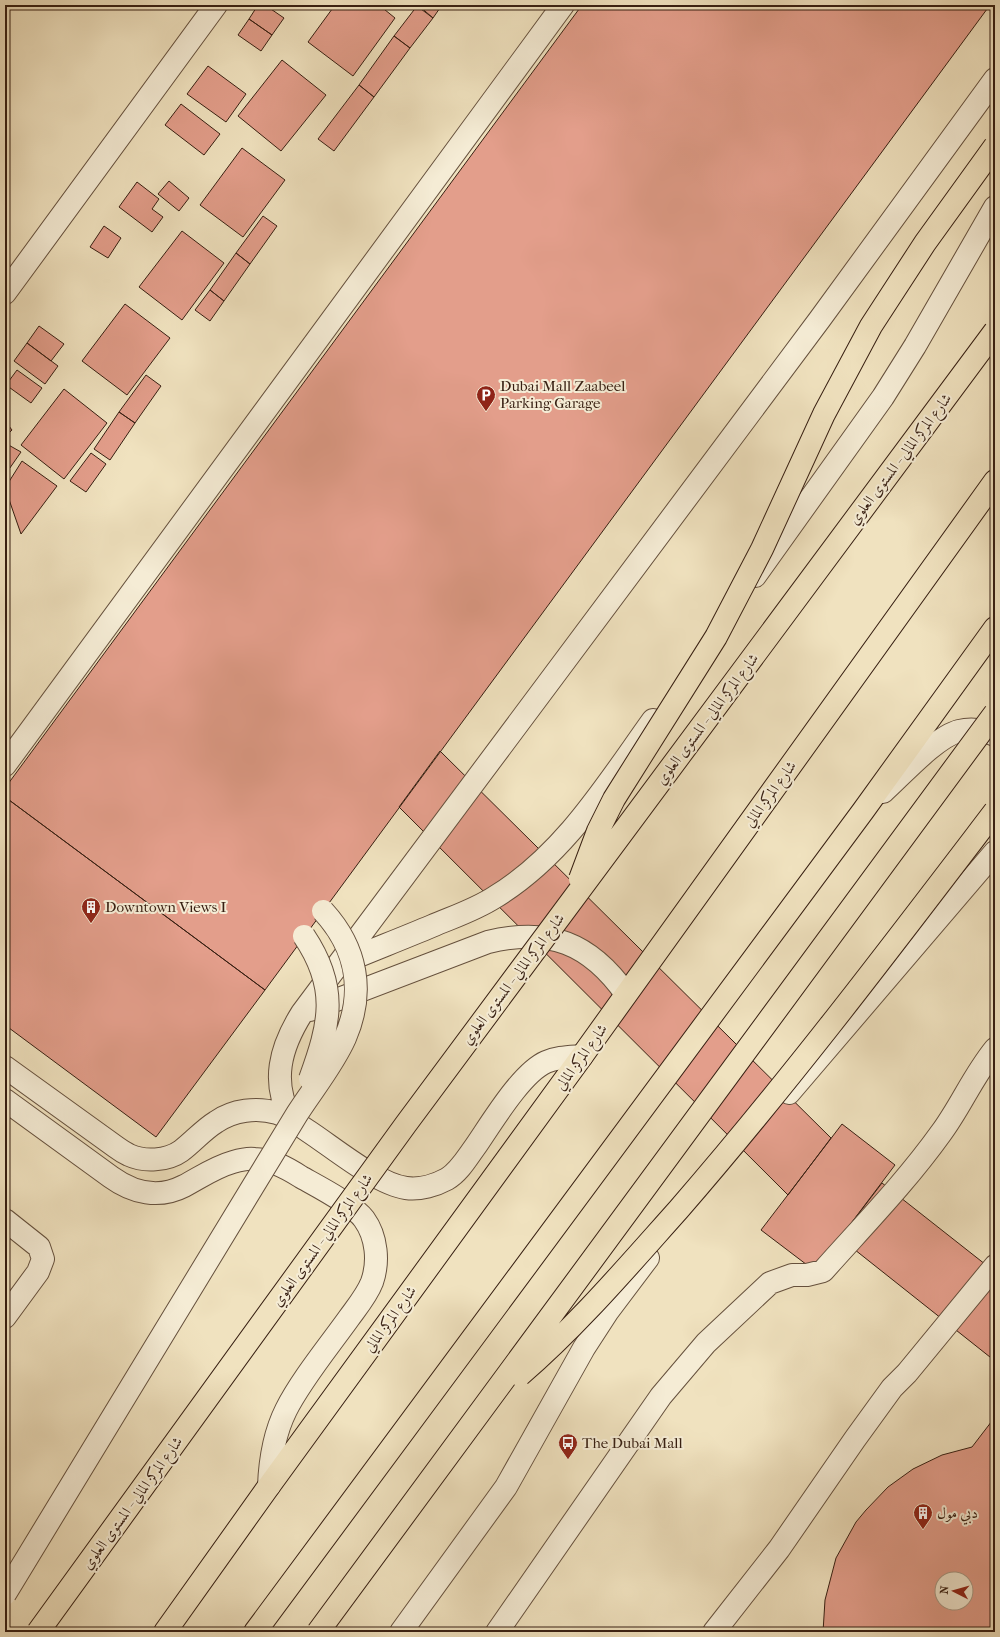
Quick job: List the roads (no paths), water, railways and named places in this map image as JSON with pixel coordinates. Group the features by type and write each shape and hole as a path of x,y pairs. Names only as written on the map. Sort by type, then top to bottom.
{"main road":[{"path":"574,898 584,864 601,824 614,799 719,631 762,549 824,414 846,370 897,284 924,243 995,146"},
{"name":"شارع المركز المالي - المستوى العلوي","path":"38,1632 406,1124 995,331"},
{"name":"شارع المركز المالي","path":"165,1632 269,1486 582,1056 995,480"},
{"path":"255,1632 863,811 995,628"},
{"path":"318,1632 995,713"},
{"path":"487,1403 526,1370 598,1298 705,1178 775,1095 838,1016 995,811"},
{"path":"175,1632 182,1610"}],"street":[{"path":"5,293 216,5"},
{"path":"5,765 153,575 403,236 527,67 563,5"},
{"path":"582,1056 563,1057 546,1062 531,1072 518,1086 463,1164 448,1178 429,1186 407,1188 387,1183 369,1173 284,1107 281,1091 280,1074 286,1042 302,1013 820,319 995,79"},
{"path":"339,964 472,910 494,898 517,883 538,866 561,842 596,800 883,397 915,346 995,207"},
{"path":"863,811 939,740 959,731 982,730 995,734"},
{"path":"401,1632 506,1487 584,1348 634,1275 995,852"},
{"path":"5,1594 294,1116 337,1053 350,1026 354,1010 356,979 353,964 342,935 323,911"},
{"path":"294,1116 320,1050 328,1016 328,999 323,971 314,950 304,936"},
{"path":"302,1013 488,942 508,937 528,936 547,938 566,943 584,952 600,963 626,994"},
{"path":"497,1632 661,1396 706,1343 770,1284 792,1275 807,1275 823,1271 893,1192 942,1132 981,1066 995,1049"},
{"path":"5,1067 116,1147 129,1155 142,1159 162,1159 180,1152 217,1121 231,1114 246,1110 262,1110 294,1116"},
{"path":"5,1100 123,1186 135,1190 148,1193 172,1191 184,1186 215,1168 253,1158 265,1160 287,1168 347,1204 364,1218 374,1238 377,1260 372,1283 286,1410 276,1435 270,1460 269,1486"},
{"path":"5,1220 39,1247 43,1260 38,1272 5,1317"},
{"path":"714,1632 779,1549 892,1388 907,1373 995,1266"}],"place":[{"name":"Dubai Mall Zaabeel Parking Garage","path":"486,412"},
{"name":"Downtown Views I","path":"91,924"},
{"name":"The Dubai Mall","path":"568,1460"},
{"name":"دبي مول","path":"923,1530"}]}
